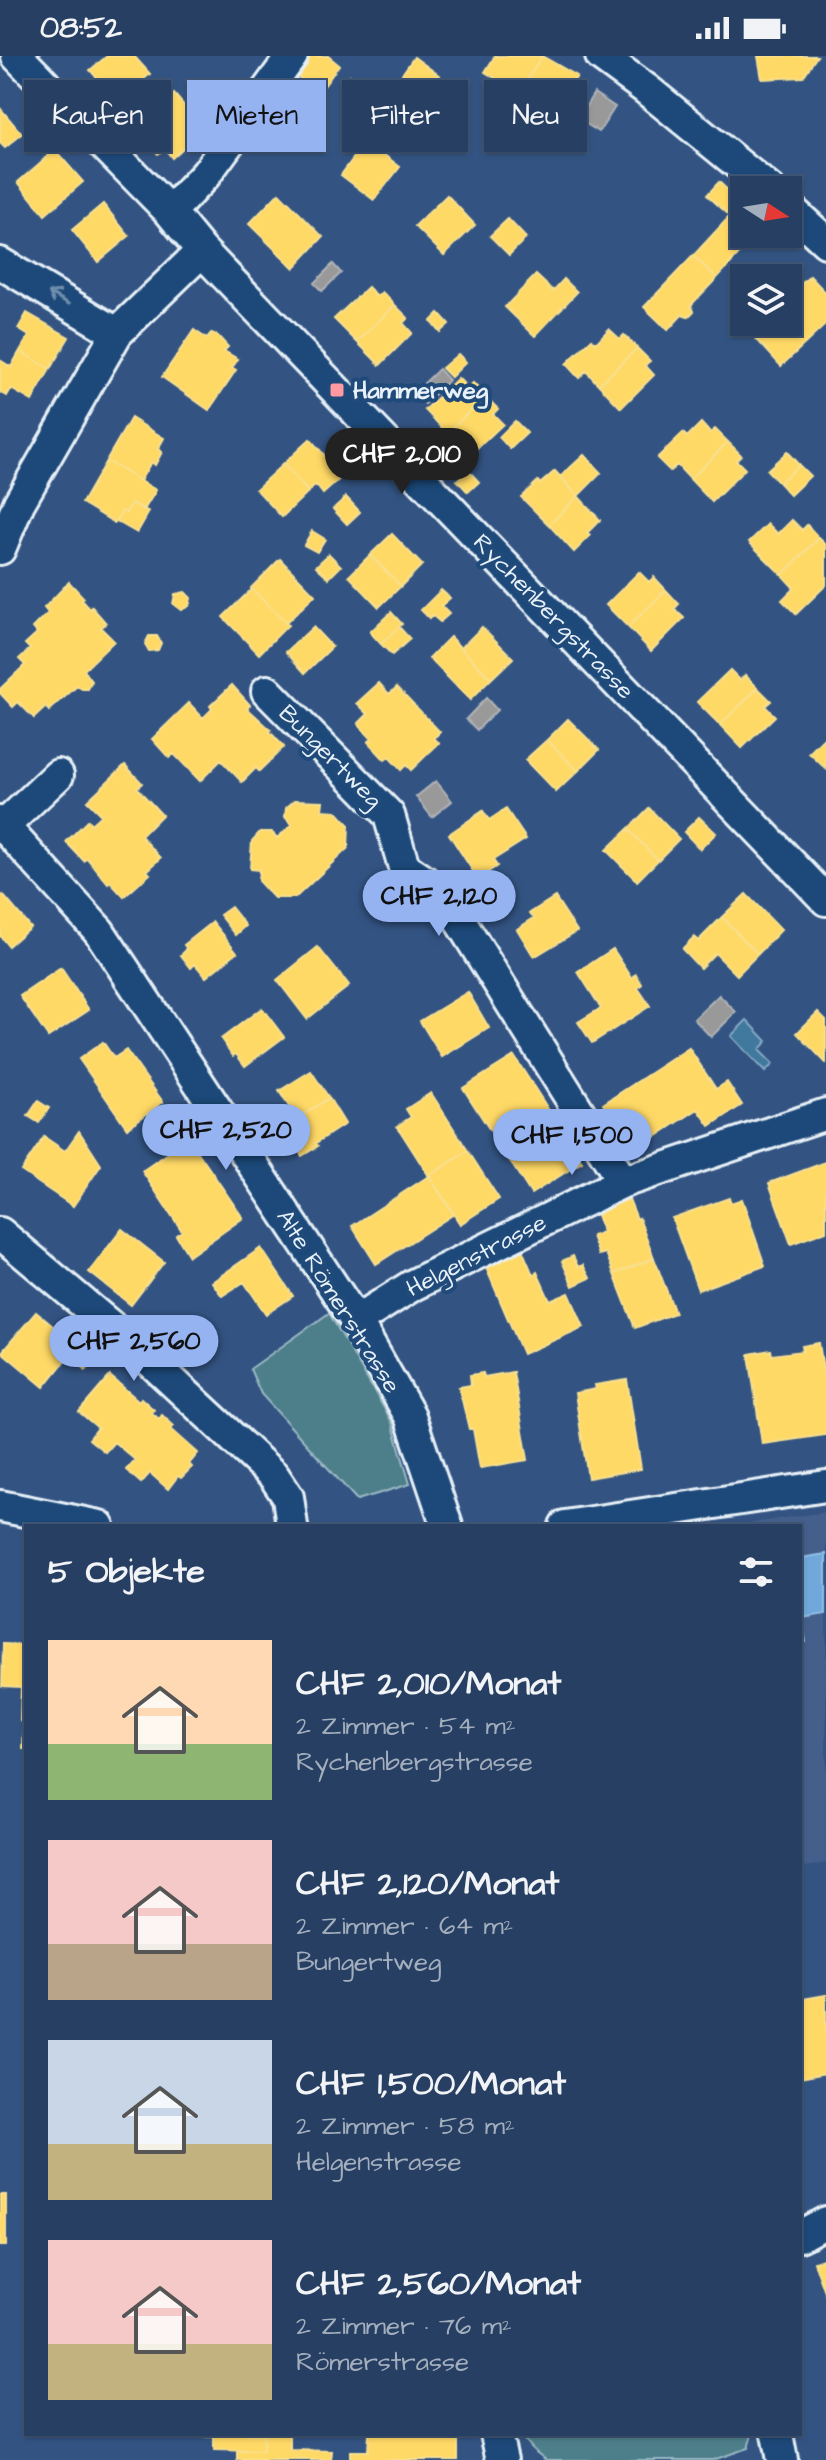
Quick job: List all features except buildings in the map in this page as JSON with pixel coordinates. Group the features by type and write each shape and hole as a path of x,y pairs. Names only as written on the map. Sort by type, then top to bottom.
{"street":[{"name":"Rychenbergstrasse","path":"17,56 170,212 202,251 826,900"},
{"path":"170,212 206,174 292,56"},
{"path":"601,56 753,176"},
{"path":"802,220 826,242"},
{"path":"0,549 19,503 117,333 202,251"},
{"path":"0,263 117,333"},
{"name":"Bungertweg","path":"267,691 389,815 404,867 443,894 623,1182"},
{"path":"2,824 58,775"},
{"name":"Alte Römerstrasse","path":"2,824 99,931 356,1321 410,1416 446,1524"},
{"name":"Helgenstrasse","path":"356,1321 413,1285 623,1182 826,1114"},
{"path":"0,1233 133,1345 274,1476 288,1497 292,1524"},
{"path":"578,1524 826,1486"},
{"path":"0,1506 89,1524"},
{"path":"802,2235 826,2222"},
{"path":"496,2436 502,2460"},
{"path":"777,2436 782,2460"}],"shaded area":[{"path":"747,1020 767,1041 759,1050 773,1064 765,1072 731,1036"},
{"path":"826,1512 826,1863 802,1868 802,1524 747,1524"}],"green space":[{"path":"329,1313 392,1422 410,1484 357,1500 261,1394 250,1369"},
{"path":"521,2436 751,2436 748,2448 713,2460 546,2460"}],"place":[{"name":"Hammerweg","path":"337,390"}]}
